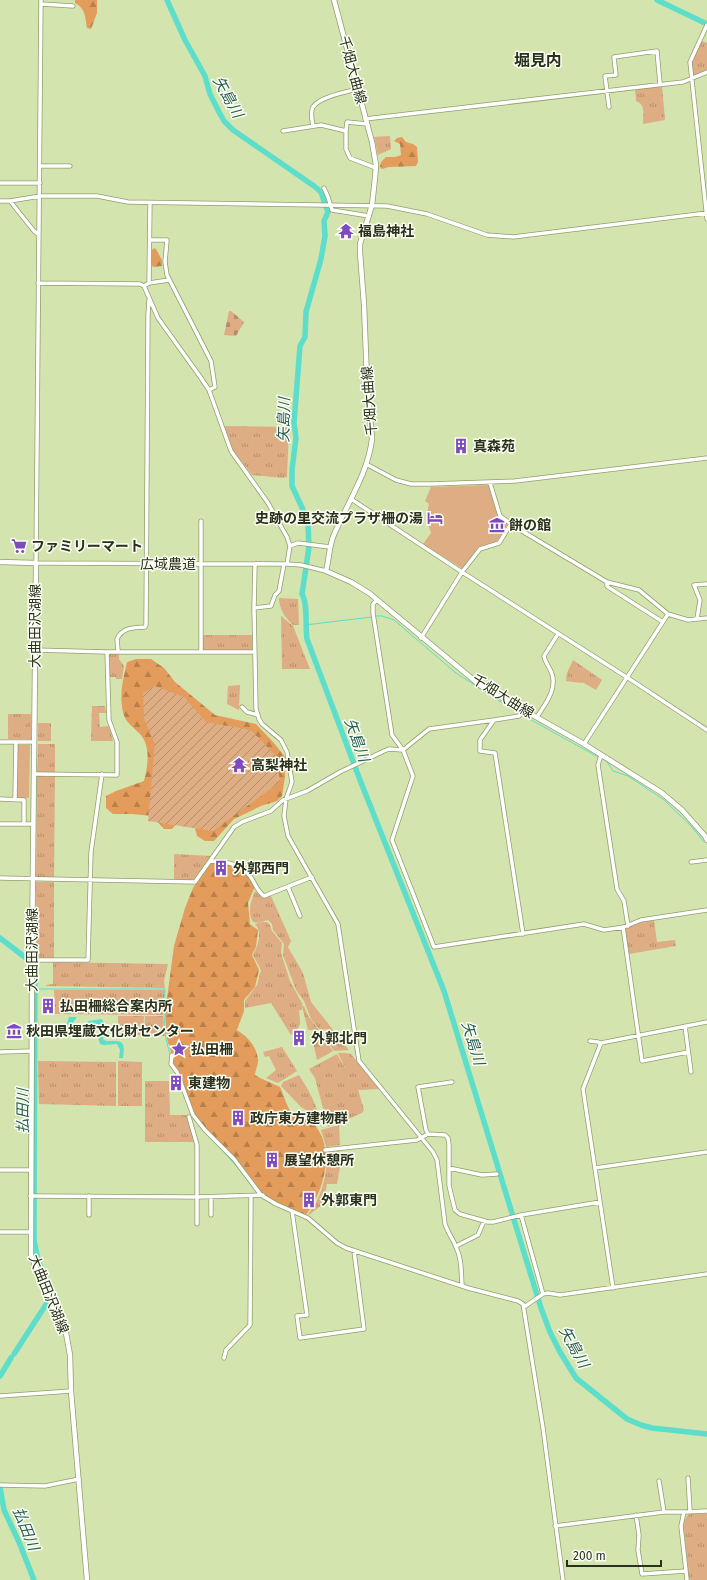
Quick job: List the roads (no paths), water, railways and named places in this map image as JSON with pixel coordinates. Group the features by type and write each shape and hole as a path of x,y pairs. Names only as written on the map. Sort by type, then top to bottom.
{"main road":[{"name":"千畑大曲線","path":"334,0 375,154 376,168 372,205 360,244 364,298 366,382 372,439 366,464 333,538 326,571 362,588 481,686 584,744 662,793 682,810 706,837"},
{"path":"0,562 36,563"},
{"name":"大曲田沢湖線","path":"36,563 30,1196 31,1255 43,1286 66,1333 70,1355 71,1391 87,1580"}],"street":[{"path":"36,563 41,2 73,6"},
{"path":"707,25 690,62 690,79 707,218"},
{"path":"608,107 605,76 616,75 614,57 657,51 660,84"},
{"path":"365,119 683,82 707,72"},
{"path":"313,126 312,113 314,106 321,100 358,89"},
{"path":"367,124 347,122 346,150 350,158 376,168"},
{"path":"283,131 321,125 346,131"},
{"path":"40,166 70,166"},
{"path":"0,183 40,183"},
{"path":"324,188 332,210 369,216"},
{"path":"0,201 10,201 40,196 97,196 128,202 150,203 372,205 410,210 427,214 487,235 506,236 707,214"},
{"path":"10,201 38,234"},
{"path":"149,283 150,203"},
{"path":"150,240 167,240 165,268 169,280 211,361 215,387 209,390"},
{"path":"144,286 149,283 169,280"},
{"path":"38,283 140,284 144,286 158,318 202,378 209,390 231,451 268,503 287,537 290,546 278,591 275,595 272,606 254,608"},
{"path":"118,651 118,636 128,628 144,627 146,625 148,322 150,298"},
{"path":"366,464 396,480 411,484 490,483 707,458"},
{"path":"490,483 500,516 517,528 607,582 639,590 668,614 688,620 707,618"},
{"path":"351,499 707,730"},
{"path":"201,521 201,652"},
{"path":"421,638 462,572 480,549 499,543 511,524"},
{"path":"290,546 298,543 330,547"},
{"name":"広域農道","path":"36,563 286,564 311,566 326,571"},
{"path":"255,565 254,652 256,708 262,724 281,740 288,752 292,782 286,799 284,816 288,836 338,924 359,1061 386,1093 420,1138 433,1152 437,1160 445,1224 447,1232 456,1246 460,1258 462,1285"},
{"path":"607,582 608,587 663,622"},
{"path":"697,620 700,600 694,585 707,584"},
{"path":"377,600 373,604 373,613 392,735 404,750 413,778 392,840 434,947 584,924 604,930 628,926 641,920 707,910"},
{"path":"584,744 668,614"},
{"path":"537,717 552,692 552,675 545,662 544,656 558,634"},
{"path":"35,650 107,652 254,652"},
{"path":"34,774 117,775 117,742 109,720 107,652"},
{"path":"242,706 247,712 258,715"},
{"path":"0,878 195,882 234,827 242,822 271,811 286,799 307,791 340,772 387,750 404,750 429,730 520,716 524,710"},
{"path":"494,720 480,740 480,751 495,753 523,934"},
{"path":"0,742 34,742"},
{"path":"15,800 16,742"},
{"path":"601,755 598,765 617,890 624,901 628,926"},
{"path":"32,961 88,960 91,852 102,774"},
{"path":"0,799 24,800 24,824"},
{"path":"0,824 33,824"},
{"path":"691,862 707,860"},
{"path":"210,861 222,862 241,867 250,875 258,890 264,896 312,878"},
{"path":"288,887 300,916"},
{"path":"623,927 642,1061 688,1052"},
{"path":"590,1041 601,1044 707,1022"},
{"path":"685,1026 692,1072"},
{"path":"601,1044 583,1089 613,1288"},
{"path":"0,1052 32,1051"},
{"path":"172,1055 171,1064 177,1072 193,1115 204,1130 234,1158 263,1195 276,1204 308,1218 337,1243 354,1251 485,1293 518,1301 522,1304 524,1307 543,1428 563,1580"},
{"path":"428,1134 418,1087 452,1082"},
{"path":"190,1117 197,1145 197,1224"},
{"path":"325,1150 420,1138 428,1134 441,1134 448,1138 449,1185 455,1210 460,1214 484,1221 494,1222 510,1217 600,1202"},
{"path":"595,1168 707,1152"},
{"path":"449,1168 482,1175 497,1174"},
{"path":"0,1170 31,1170"},
{"path":"30,1196 211,1197 263,1195"},
{"path":"89,1196 89,1215"},
{"path":"224,1358 226,1350 250,1326 251,1196"},
{"path":"211,1197 211,1215"},
{"path":"292,1211 308,1315 298,1316 300,1338 364,1329 354,1251"},
{"path":"521,1215 542,1294"},
{"path":"456,1246 478,1235 484,1221"},
{"path":"0,1232 30,1232"},
{"path":"524,1307 542,1294 548,1293 560,1295 707,1274"},
{"path":"0,1396 71,1391"},
{"path":"688,1478 690,1511"},
{"path":"1,1485 44,1486 79,1479"},
{"path":"659,1480 664,1512"},
{"path":"555,1526 664,1512 707,1511"},
{"path":"684,1512 681,1526 687,1580"},
{"path":"636,1515 639,1536 638,1550 642,1574 686,1571"}],"water":[{"path":"69,1017 77,1017 71,1025 71,1028 75,1030 89,1021 101,1019 105,1026 103,1039 106,1041 121,1042 124,1047 123,1058 119,1058 120,1050 117,1044 100,1044 98,1037 101,1028 99,1025 91,1025 77,1033 67,1033 65,1029"}],"waterway":[{"name":"矢島川","path":"167,0 185,40 205,76 210,94 224,121 233,130 321,192 328,212 324,221 325,236 321,259 306,312 305,337 300,346 294,423 296,438 292,470 292,486 308,524 309,547 302,594 306,609 306,634 360,780 444,991 541,1308 550,1332 576,1378 627,1419 652,1428 707,1434"},
{"path":"657,0 707,24"},
{"path":"375,616 382,616 394,620 456,673 518,713"},
{"path":"305,625 372,617"},
{"path":"524,716 598,757"},
{"path":"603,759 608,763 613,771 628,776 664,800 692,827 704,842"},
{"name":"払田川","path":"0,938 35,965 34,1240 38,1260 53,1296 52,1300"},
{"path":"35,989 165,989 164,1016 166,1039 170,1054"},
{"path":"187,1103 200,1127 235,1164 258,1194"},
{"name":"払田川","path":"14,1354 47,1303"},
{"name":"払田川","path":"0,1376 11,1358"},
{"name":"払田川","path":"0,1487 4,1510 34,1580"}],"place":[{"name":"福島神社","path":"346,231"},
{"name":"真森苑","path":"461,446"},
{"name":"史跡の里交流プラザ柵の湯","path":"435,518"},
{"name":"餅の館","path":"497,525"},
{"name":"ファミリーマート","path":"19,546"},
{"name":"高梨神社","path":"239,765"},
{"name":"外郭西門","path":"221,868"},
{"name":"払田柵総合案内所","path":"48,1006"},
{"name":"秋田県埋蔵文化財センター","path":"14,1031"},
{"name":"外郭北門","path":"299,1038"},
{"name":"払田柵","path":"179,1049"},
{"name":"東建物","path":"176,1083"},
{"name":"政庁東方建物群","path":"238,1118"},
{"name":"展望休憩所","path":"272,1160"},
{"name":"外郭東門","path":"309,1200"}],"district":[{"name":"堀見内","path":"538,60"}]}
